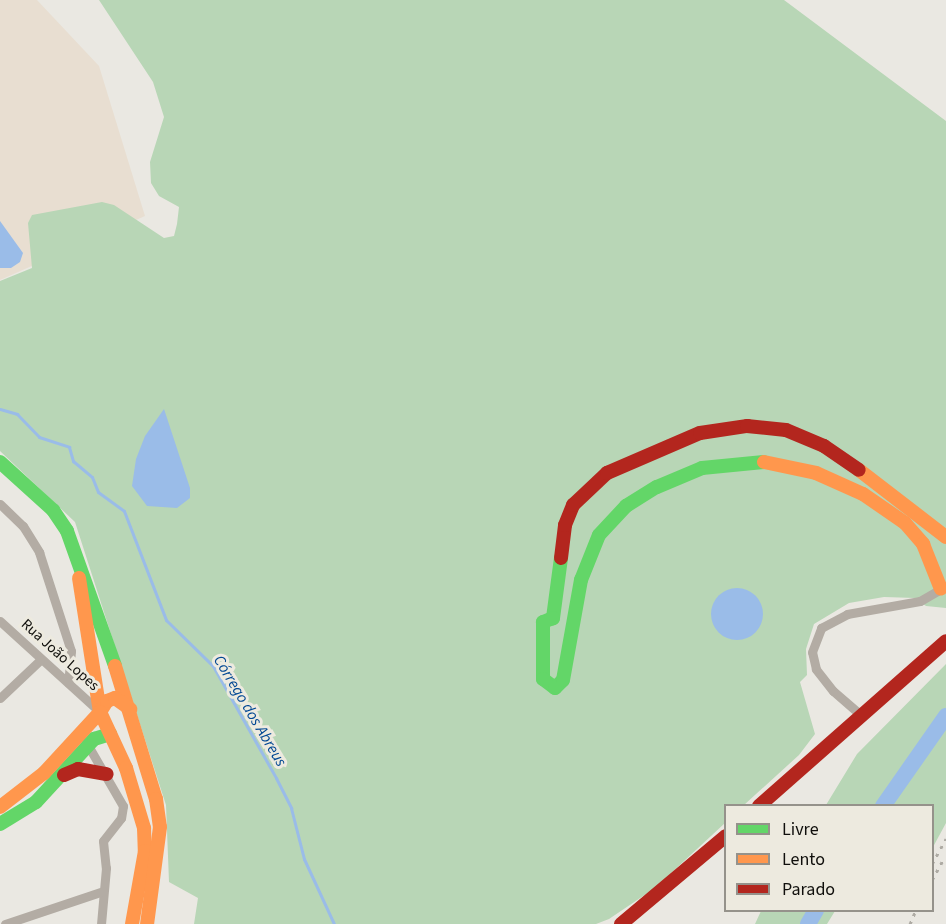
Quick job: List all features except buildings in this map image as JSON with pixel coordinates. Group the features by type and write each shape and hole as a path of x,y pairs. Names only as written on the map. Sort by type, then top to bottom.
{"street":[{"path":"862,716 833,691 816,669 812,652 817,636 839,618 914,602 943,587 923,544 905,523 862,494 816,473 759,461 702,468 657,487 626,506 599,535 581,580 564,680 555,688 543,679 543,622 553,618 565,525 573,505 608,473 667,444 700,433 747,426 786,430 824,446 889,490 946,537"},
{"path":"0,462 53,510 78,558 130,709 160,827 147,924"},
{"path":"0,504 23,526 39,552 71,651 68,683"},
{"path":"78,558 81,597 100,712 139,802 144,828 145,851 132,924"},
{"name":"Rua João Lopes","path":"0,621 40,660 100,712"},
{"path":"761,804 946,641"},
{"path":"0,698 40,660"},
{"path":"0,807 44,773 80,730 100,712 107,700 115,698 130,709"},
{"path":"80,730 107,774 123,806 121,818 103,841 101,924"},
{"path":"0,824 36,802 94,739 110,734"},
{"path":"62,776 78,769 107,774"},
{"path":"621,924 724,838"},
{"path":"5,924 103,891"}],"shaded area":[{"path":"0,0 37,0 99,66 145,216 0,280"}],"green space":[{"path":"99,0 784,0 946,121 946,608 926,606 915,598 884,597 849,603 814,624 806,649 807,675 800,682 815,734 799,755 745,804 724,804 724,824 655,888 609,919 596,924 194,924 198,898 169,882 166,805 75,522 0,451 0,281 32,268 28,223 32,215 102,202 114,205 164,238 174,236 179,207 159,196 151,183 150,162 164,117 153,82"},
{"path":"946,664 946,823 934,845 934,804 827,804 857,754"},
{"path":"760,912 834,912 827,924 755,924"}],"water":[{"path":"0,221 23,253 20,262 11,268 0,268"},
{"path":"164,409 190,488 190,498 177,508 147,506 132,486 136,459 145,436"},
{"path":"737,588 747,590 755,596 761,604 763,614 761,624 755,632 747,638 737,640 727,638 719,632 713,624 711,614 713,604 719,596 727,590"}],"waterway":[{"name":"Córrego dos Abreus","path":"0,409 17,414 39,437 69,447 73,461 92,477 98,492 124,511 166,620 213,666 276,778 291,808 304,859 334,924"},
{"path":"884,804 946,716"},
{"path":"808,924 815,912"}],"railway":[{"path":"934,860 946,839"},
{"path":"934,876 945,857"},
{"path":"910,924 915,912"}],"traffic: fast":[{"path":"0,462 53,510 67,531 115,666"},
{"path":"561,558 553,618 543,622 543,679 555,688 563,680 581,580 599,535 626,506 657,487 702,468 764,462"},
{"path":"0,824 36,802 94,739 110,734"}],"traffic: slow":[{"path":"764,462 816,473 863,494 905,523 923,544 941,589"},
{"path":"859,470 946,537"},
{"path":"79,578 100,712 126,768 144,828 145,851 132,924"},
{"path":"115,666 156,799 160,827 147,924"},
{"path":"100,712 107,701 115,698 130,709"},
{"path":"0,807 44,773 100,712"}],"traffic: jam":[{"path":"561,558 565,525 573,505 607,473 700,433 747,426 786,430 824,446 859,470"},
{"path":"761,804 946,641"},
{"path":"64,775 78,769 107,774"},
{"path":"621,924 724,838"}]}
